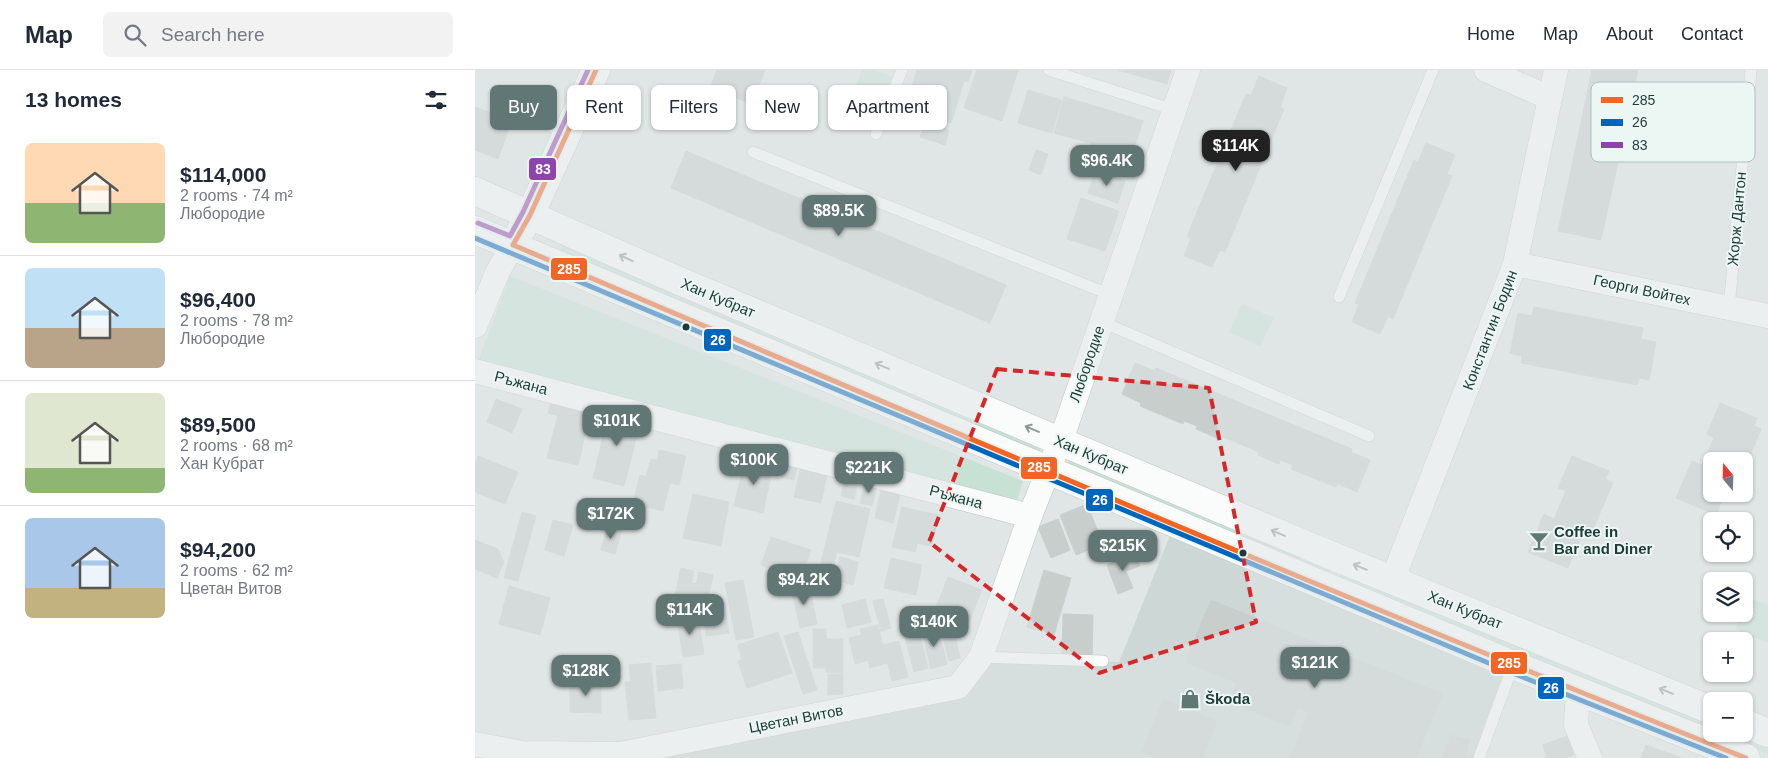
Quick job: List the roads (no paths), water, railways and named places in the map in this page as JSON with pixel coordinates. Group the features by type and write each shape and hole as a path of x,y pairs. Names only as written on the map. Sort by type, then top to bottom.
{"street":[{"path":"475,326 498,271 530,215 596,70"},
{"name":"Любородие","path":"981,657 1030,516 1061,442 1188,70"},
{"path":"1486,70 1550,98"},
{"name":"Константин Бодин","path":"1393,581 1515,264 1556,70"},
{"name":"Хан Кубрат","path":"475,192 670,277 1061,442 1393,581 1703,707"},
{"name":"Хан Кубрат","path":"475,230 1513,665 1746,758"},
{"name":"Георги Войтех","path":"1515,264 1768,316"},
{"name":"Ръжана","path":"475,371 1030,516"},
{"name":"Цветан Витов","path":"475,744 522,753 621,754 958,687 981,657"},
{"path":"1578,692 1576,725 1590,758"},
{"path":"1753,726 1768,732"}],"lane":[{"path":"876,134 902,70"},
{"path":"1049,70 1175,110"},
{"path":"1339,297 1433,70"},
{"path":"557,129 567,134"},
{"path":"753,152 1111,295"},
{"name":"Жорж Дантон","path":"1729,308 1742,162"},
{"path":"1102,322 1369,436"},
{"path":"981,657 1103,661"},
{"path":"1479,758 1513,665"}],"place":[{"name":"Coffee in Bar and Diner","path":"1539,541"},
{"name":"Škoda","path":"1190,699"}]}
